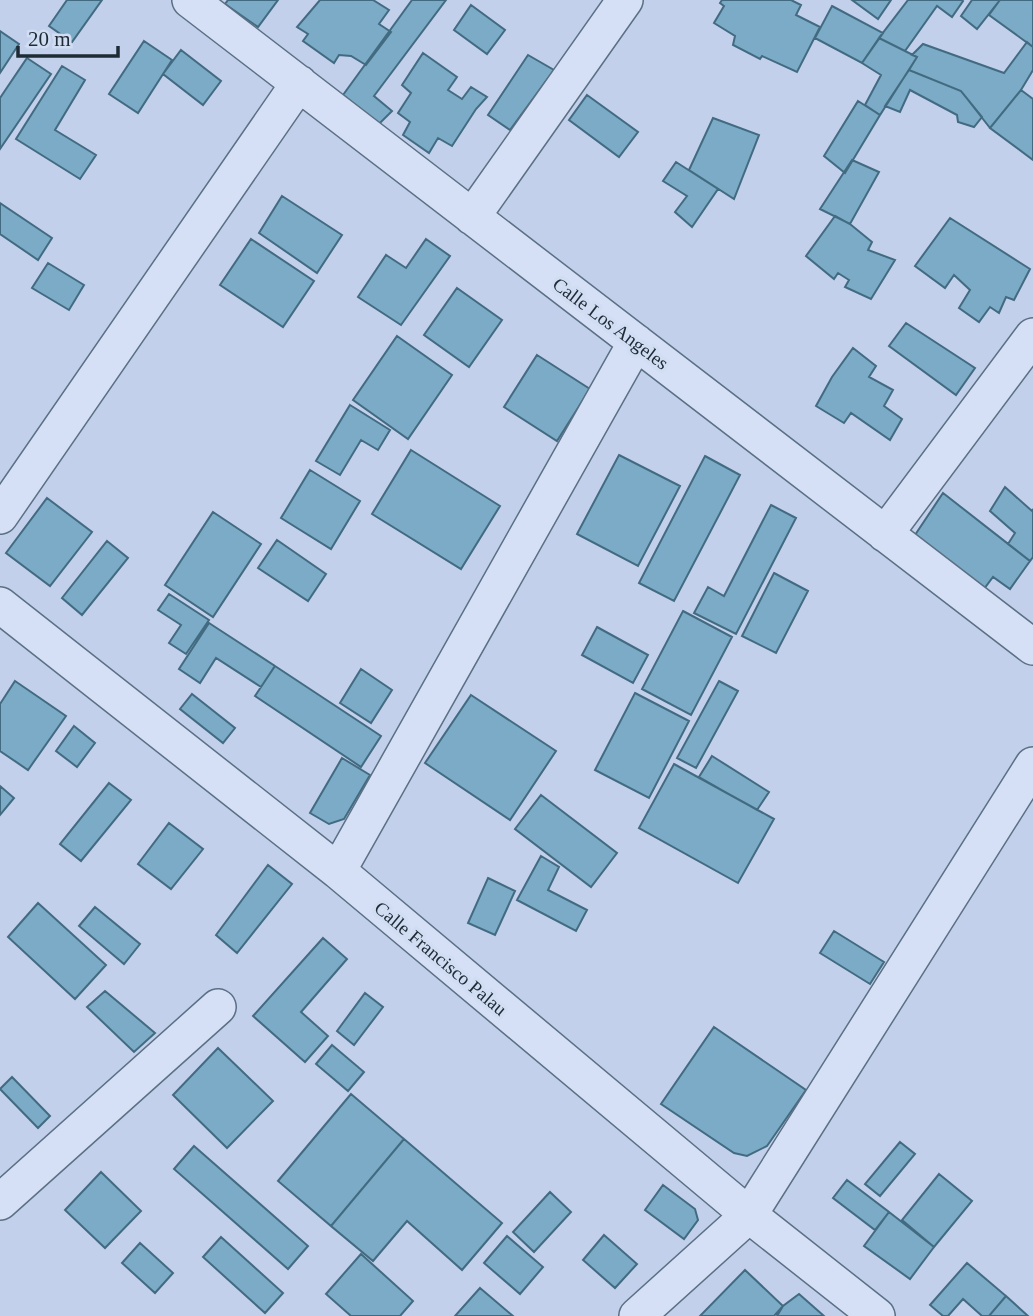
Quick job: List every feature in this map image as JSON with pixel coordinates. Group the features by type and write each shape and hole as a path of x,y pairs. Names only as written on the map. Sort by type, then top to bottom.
{"street":[{"name":"Calle Los Angeles","path":"190,0 1033,647"},
{"path":"472,217 625,0"},
{"path":"0,516 299,83"},
{"path":"885,534 1033,336"},
{"path":"338,872 636,342"},
{"name":"Calle Francisco Palau","path":"0,605 338,872 749,1215 877,1316"},
{"path":"637,1316 749,1215 1033,765"},
{"path":"0,1202 218,1007"}],"building":[{"path":"67,0 102,0 72,42 49,26"},
{"path":"228,0 278,0 258,27 225,4"},
{"path":"320,0 373,0 389,10 379,24 391,32 366,65 351,56 339,55 334,63 303,41 308,34 297,27"},
{"path":"412,0 446,0 374,96 392,111 379,124 343,95"},
{"path":"722,0 791,0 801,5 796,15 820,27 797,72 762,56 760,59 733,45 735,36 714,23 724,6 720,3"},
{"path":"852,0 891,0 878,19"},
{"path":"908,0 963,1 952,17 937,6 905,51 879,38"},
{"path":"972,0 1000,0 977,29 961,16"},
{"path":"1000,0 1033,0 1033,47 989,15"},
{"path":"471,5 505,30 487,54 454,30"},
{"path":"832,6 883,33 862,63 815,38"},
{"path":"0,31 19,44 0,73"},
{"path":"879,38 917,57 880,115 865,105 881,75 862,63"},
{"path":"144,41 172,60 138,113 109,94"},
{"path":"1027,42 1033,47 1033,70 1021,90 990,128 961,91 909,70 917,57 912,55 923,44 1004,73"},
{"path":"181,50 221,81 203,105 163,74"},
{"path":"423,53 457,77 448,90 462,99 471,87 487,97 452,146 438,138 429,153 403,135 410,122 398,113 411,93 402,85"},
{"path":"528,55 554,70 510,130 488,115"},
{"path":"27,58 51,74 0,149 0,98"},
{"path":"62,66 85,80 55,130 96,155 80,179 16,139"},
{"path":"909,70 961,91 982,117 974,127 958,122 957,115 910,90 900,112 885,106"},
{"path":"1021,90 1033,99 1033,160 990,128"},
{"path":"587,95 638,132 619,157 569,120"},
{"path":"858,101 880,115 845,173 824,156"},
{"path":"713,118 759,135 734,199 689,170"},
{"path":"852,160 879,172 850,224 820,209"},
{"path":"676,162 718,189 692,227 675,212 687,196 663,181"},
{"path":"282,196 342,235 317,273 259,233"},
{"path":"0,203 52,238 38,260 0,234"},
{"path":"835,216 872,242 868,250 895,260 871,299 845,287 849,280 838,273 834,279 806,256"},
{"path":"950,218 1030,269 1014,300 1006,297 999,313 990,307 979,322 959,308 970,290 954,275 945,288 915,266"},
{"path":"251,239 314,281 283,327 220,285"},
{"path":"426,239 450,256 401,325 358,297 386,255 406,268"},
{"path":"48,263 84,285 69,310 32,288"},
{"path":"457,288 502,320 469,367 424,335"},
{"path":"906,323 975,368 956,395 889,346"},
{"path":"397,336 452,375 408,439 353,400"},
{"path":"853,348 876,366 869,377 893,390 884,406 902,419 890,440 851,413 844,423 816,406 832,377"},
{"path":"537,355 590,389 557,441 504,407"},
{"path":"350,405 390,430 378,450 361,440 340,475 316,461"},
{"path":"411,450 500,506 461,569 372,514"},
{"path":"619,455 680,486 638,566 577,534"},
{"path":"705,456 740,475 674,601 639,583"},
{"path":"310,470 360,501 331,549 281,518"},
{"path":"1005,487 1032,511 1033,509 1033,557 1030,561 1008,544 1015,533 990,511"},
{"path":"943,493 1030,561 1010,589 993,577 981,593 913,538"},
{"path":"47,498 92,532 50,586 6,553"},
{"path":"771,505 796,518 736,634 694,613 708,587 724,596"},
{"path":"213,512 261,544 213,617 165,585"},
{"path":"277,540 326,574 308,601 258,568"},
{"path":"107,541 128,558 82,615 62,598"},
{"path":"774,573 808,591 776,653 742,636"},
{"path":"169,594 209,620 186,654 169,643 181,625 158,610"},
{"path":"683,611 732,637 691,715 642,689"},
{"path":"209,623 275,666 261,687 216,658 200,683 179,669"},
{"path":"597,627 648,655 633,683 582,655"},
{"path":"275,666 381,736 361,767 255,696"},
{"path":"361,669 392,690 371,723 340,703"},
{"path":"15,681 66,716 28,770 0,751 0,704"},
{"path":"719,681 738,691 696,768 677,758"},
{"path":"635,693 689,721 649,798 595,770"},
{"path":"192,694 235,728 223,743 180,709"},
{"path":"471,695 556,751 510,820 425,763"},
{"path":"74,726 95,743 77,767 56,751"},
{"path":"712,756 769,792 757,810 699,777"},
{"path":"342,758 370,775 344,819 329,824 310,813"},
{"path":"674,764 774,819 738,883 639,828"},
{"path":"109,783 131,800 81,861 60,844"},
{"path":"0,786 14,798 0,815"},
{"path":"541,795 617,853 591,887 515,829"},
{"path":"169,823 203,849 171,889 138,864"},
{"path":"541,856 559,867 548,890 587,910 576,931 517,900"},
{"path":"268,865 292,884 237,953 216,935"},
{"path":"488,878 515,891 495,935 468,923"},
{"path":"38,903 106,965 75,999 8,937"},
{"path":"95,907 140,944 124,964 79,926"},
{"path":"834,931 884,962 870,984 820,953"},
{"path":"323,938 347,959 301,1012 328,1036 305,1062 253,1016"},
{"path":"105,991 155,1033 134,1052 87,1007"},
{"path":"365,993 383,1007 354,1045 337,1031"},
{"path":"714,1027 806,1090 767,1146 747,1156 734,1153 661,1104"},
{"path":"332,1045 364,1072 348,1091 316,1064"},
{"path":"218,1048 273,1101 227,1148 173,1095"},
{"path":"12,1077 50,1116 38,1128 0,1089"},
{"path":"351,1094 404,1139 331,1226 278,1181"},
{"path":"404,1139 502,1223 462,1270 407,1221 373,1261 331,1226"},
{"path":"900,1142 915,1154 880,1196 865,1184"},
{"path":"194,1146 308,1246 288,1269 174,1169"},
{"path":"101,1172 141,1211 105,1248 65,1210"},
{"path":"939,1174 972,1201 934,1247 902,1220"},
{"path":"847,1180 889,1212 875,1230 833,1198"},
{"path":"663,1185 695,1209 698,1220 684,1239 645,1210"},
{"path":"550,1192 571,1212 534,1252 513,1232"},
{"path":"889,1212 934,1247 910,1279 864,1246"},
{"path":"604,1235 637,1264 615,1288 583,1260"},
{"path":"507,1236 543,1267 520,1294 484,1263"},
{"path":"221,1237 283,1293 265,1313 203,1257"},
{"path":"140,1243 173,1273 155,1293 122,1263"},
{"path":"361,1254 413,1301 400,1316 351,1316 326,1294"},
{"path":"967,1263 1006,1296 989,1316 982,1316 963,1299 948,1316 943,1316 930,1305"},
{"path":"745,1270 783,1306 774,1316 700,1316"},
{"path":"480,1288 513,1316 455,1316"},
{"path":"799,1294 824,1316 777,1316 783,1306"},
{"path":"1006,1296 1028,1316 989,1316"}]}
